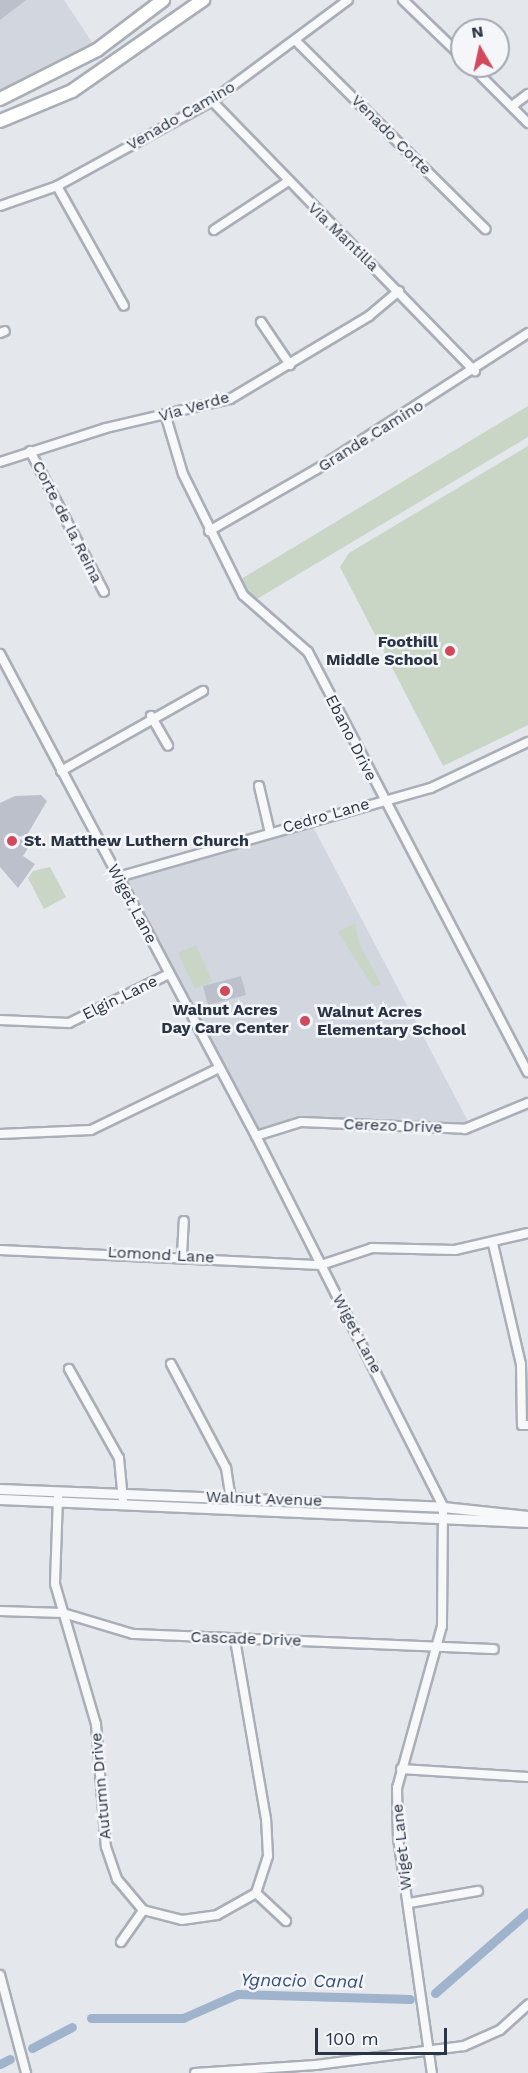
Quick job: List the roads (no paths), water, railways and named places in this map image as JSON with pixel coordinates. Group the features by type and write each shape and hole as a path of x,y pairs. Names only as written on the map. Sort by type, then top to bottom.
{"highway":[{"path":"0,99 97,50 163,0"},
{"path":"0,121 72,91 203,0"}],"street":[{"name":"Venado Camino","path":"0,206 57,186 212,101 296,41 348,0"},
{"path":"403,0 450,45"},
{"name":"Venado Corte","path":"296,41 485,229"},
{"path":"483,78 528,123"},
{"path":"512,106 528,94"},
{"name":"Via Mantilla","path":"212,101 287,182 399,291 475,371"},
{"path":"214,230 287,182"},
{"path":"57,186 124,306"},
{"name":"Via Verde","path":"0,462 30,451 230,399 369,316 399,291"},
{"path":"261,322 290,365"},
{"name":"Grande Camino","path":"208,531 475,371 528,333"},
{"name":"Ebano Drive","path":"166,417 183,474 208,531 243,595 308,652 382,800 528,1072"},
{"name":"Corte de la Reina","path":"30,451 104,592"},
{"name":"Wiget Lane","path":"0,654 256,1136 443,1507 439,1647 400,1768 396,1812 432,2073"},
{"path":"61,771 151,716 203,691"},
{"path":"151,716 168,746"},
{"name":"Cedro Lane","path":"118,877 382,800 431,788 528,742"},
{"path":"259,786 270,833"},
{"name":"Elgin Lane","path":"0,1020 69,1023 169,974"},
{"path":"0,1134 91,1130 219,1068"},
{"name":"Cerezo Drive","path":"256,1136 301,1122 465,1129 528,1103"},
{"path":"182,1255 184,1221"},
{"path":"321,1265 372,1248 455,1250 493,1244 528,1233"},
{"path":"493,1244 521,1364 525,1425"},
{"name":"Lomond Lane","path":"0,1250 182,1255 321,1265"},
{"path":"171,1364 226,1468 233,1497 232,1509"},
{"path":"69,1369 119,1458 123,1499"},
{"name":"Walnut Avenue","path":"0,1489 58,1498"},
{"name":"Walnut Avenue","path":"0,1499 233,1497 443,1507 528,1516"},
{"name":"Autumn Drive","path":"58,1498 55,1584 96,1724 106,1847 117,1879 143,1910"},
{"name":"Walnut Avenue","path":"123,1499 232,1509 528,1522"},
{"name":"Cascade Drive","path":"0,1611 63,1613 133,1634 494,1649"},
{"path":"121,1942 143,1910 182,1920 217,1915 256,1893 268,1856 266,1819 235,1639"},
{"path":"400,1768 528,1777"},
{"path":"409,1903 478,1891"},
{"path":"256,1893 286,1921"},
{"path":"0,1975 26,2073"},
{"path":"195,2073 316,2069 471,2044 500,2030 528,2005"}],"waterway":[{"name":"Ygnacio Canal","path":"435,1993 528,1912"},
{"name":"Ygnacio Canal","path":"91,2018 183,2018 238,1994 410,1999"},
{"name":"Ygnacio Canal","path":"32,2048 72,2027"},
{"name":"Ygnacio Canal","path":"0,2064 10,2059"}],"place":[{"name":"Foothill Middle School","path":"450,651"},
{"name":"St. Matthew Luthern Church","path":"12,841"},
{"name":"Walnut Acres Day Care Center","path":"225,991"},
{"name":"Walnut Acres Elementary School","path":"305,1021"}]}
